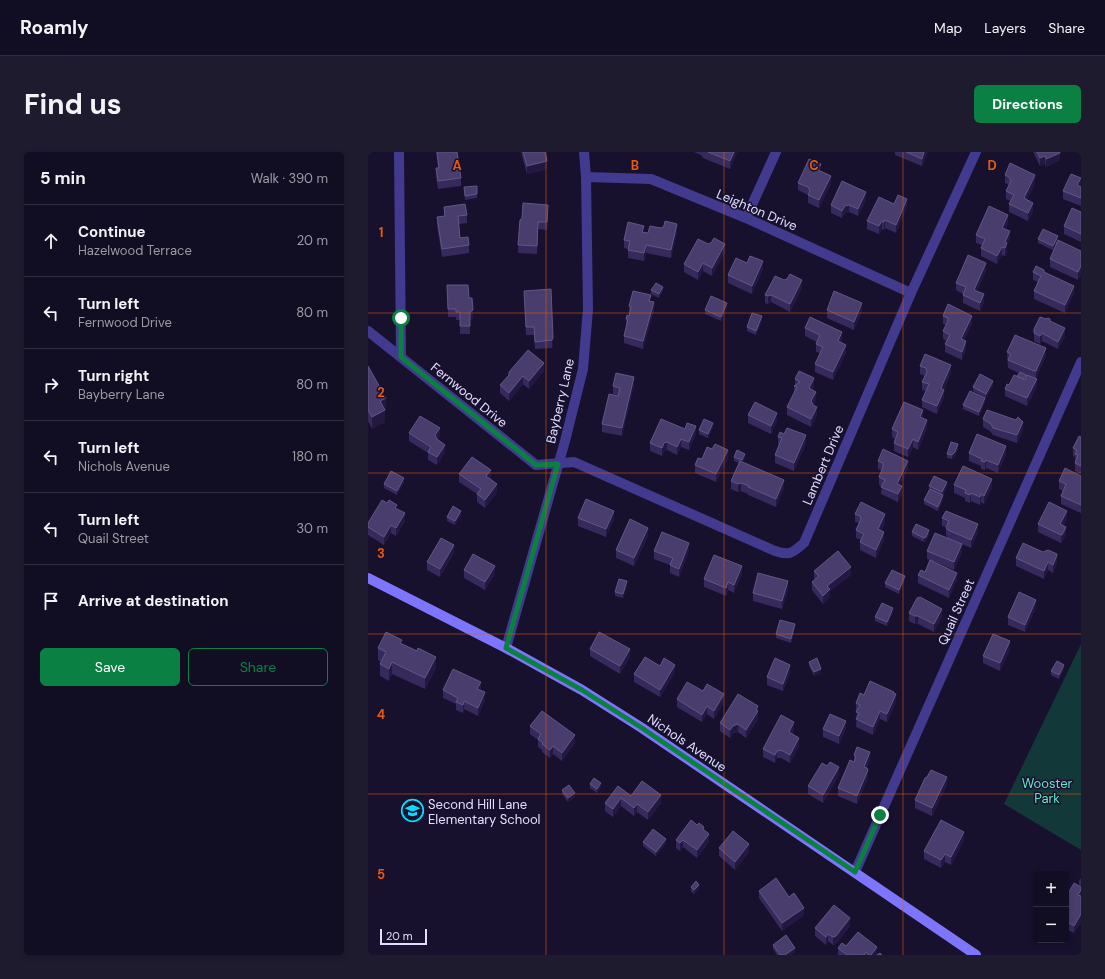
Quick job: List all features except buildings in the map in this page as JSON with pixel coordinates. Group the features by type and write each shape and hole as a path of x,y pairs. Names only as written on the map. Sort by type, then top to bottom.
{"main road":[{"name":"Nichols Avenue","path":"368,578 506,648 582,690 636,724 855,872 972,954"}],"street":[{"path":"399,152 401,357"},
{"name":"Bayberry Lane","path":"506,648 583,369 588,309 586,177 584,152"},
{"path":"746,218 776,152"},
{"name":"Lambert Drive","path":"558,464 574,462 775,551 786,554 795,550 804,543 911,293 976,152"},
{"name":"Leighton Drive","path":"586,177 650,179 746,218 911,293"},
{"name":"Fernwood Drive","path":"368,331 536,465 558,464"},
{"name":"Quail Street","path":"855,872 1081,362"}],"green space":[{"name":"Wooster Park","path":"1081,644 1081,850 1004,804"}],"place":[{"name":"Second Hill Lane Elementary School","path":"412,811"}],"route":[{"path":"401,318 401,357 536,465 558,464 506,648 582,690 642,728 855,872 880,815"}]}
